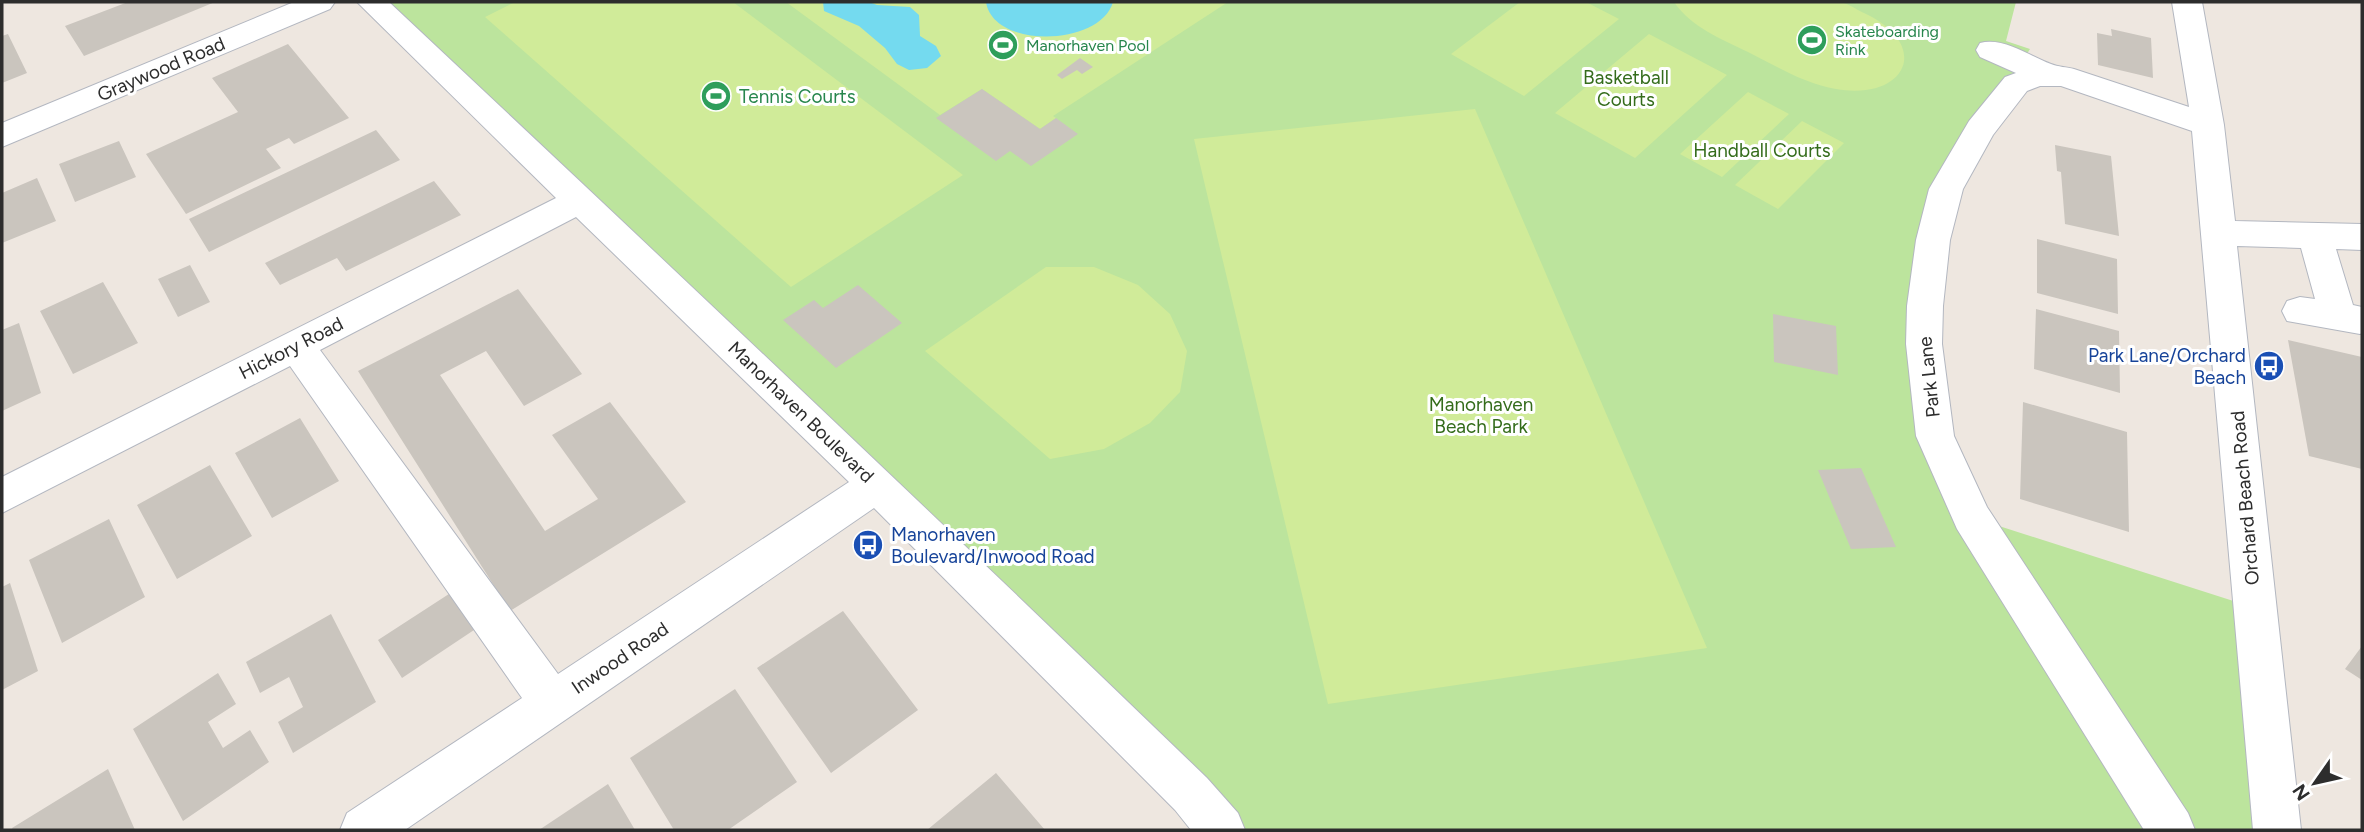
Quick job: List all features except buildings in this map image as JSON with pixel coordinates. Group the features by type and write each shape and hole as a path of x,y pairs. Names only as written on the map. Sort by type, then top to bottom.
{"street":[{"name":"Graywood Road","path":"2,136 320,2"},
{"name":"Manorhaven Boulevard","path":"372,2 877,485 1191,794 1221,830"},
{"name":"Orchard Beach Road","path":"2188,2 2208,125 2277,830"},
{"path":"1992,50 2049,75"},
{"name":"Park Lane","path":"2171,830 1971,517 1936,436 1924,344 1925,306 1933,240 1946,190 1980,129 2016,84 2025,79 2049,75 2092,83 2208,125"},
{"name":"Hickory Road","path":"2,496 581,200"},
{"path":"2219,233 2362,237"},
{"path":"2315,236 2350,318"},
{"path":"2300,311 2350,318"},
{"path":"296,346 552,703"},
{"name":"Inwood Road","path":"364,830 877,485"}],"green space":[{"name":"Manorhaven Beach Park","path":"372,2 2016,2 2006,41 2030,49 1959,162 1925,306 1971,517 2249,606 2273,830 1221,830 1191,794 877,485"},
{"name":"Tennis Courts","path":"515,2 733,2 963,175 791,287 485,17"},
{"name":"Manorhaven Pool","path":"786,2 1228,2 1053,116 1056,118 1040,129 982,89 940,115"},
{"path":"1520,2 1586,2 1619,19 1524,96 1451,54"},
{"name":"Skateboarding Rink","path":"1674,2 1843,3 1886,26 1899,40 1904,55 1902,68 1894,79 1879,87 1860,91 1824,87 1791,74 1707,32 1689,19"},
{"name":"Basketball Courts","path":"1649,34 1727,75 1635,158 1555,113"},
{"path":"1748,92 1789,114 1722,177 1680,154"},
{"path":"1475,109 1707,648 1328,704 1194,139"},
{"path":"1802,121 1844,143 1778,209 1735,185"},
{"path":"1046,267 1094,267 1138,285 1170,314 1187,351 1180,392 1150,423 1104,449 1050,459 925,351"}],"water":[{"path":"823,2 869,2 910,7 919,15 920,36 936,46 941,56 927,68 909,70 897,64 885,48 859,26 824,11"},
{"path":"986,2 1113,2 1104,17 1089,28 1069,34 1047,36 1026,35 1007,28 993,17"}],"place":[{"name":"Skateboarding Rink","path":"1812,40"},
{"name":"Manorhaven Pool","path":"1003,45"},
{"name":"Tennis Courts","path":"716,96"},
{"name":"Park Lane/Orchard Beach","path":"2269,366"},
{"name":"Manorhaven Boulevard/Inwood Road","path":"868,545"}],"park label":[{"name":"Handball Courts","path":"1762,150"}]}
